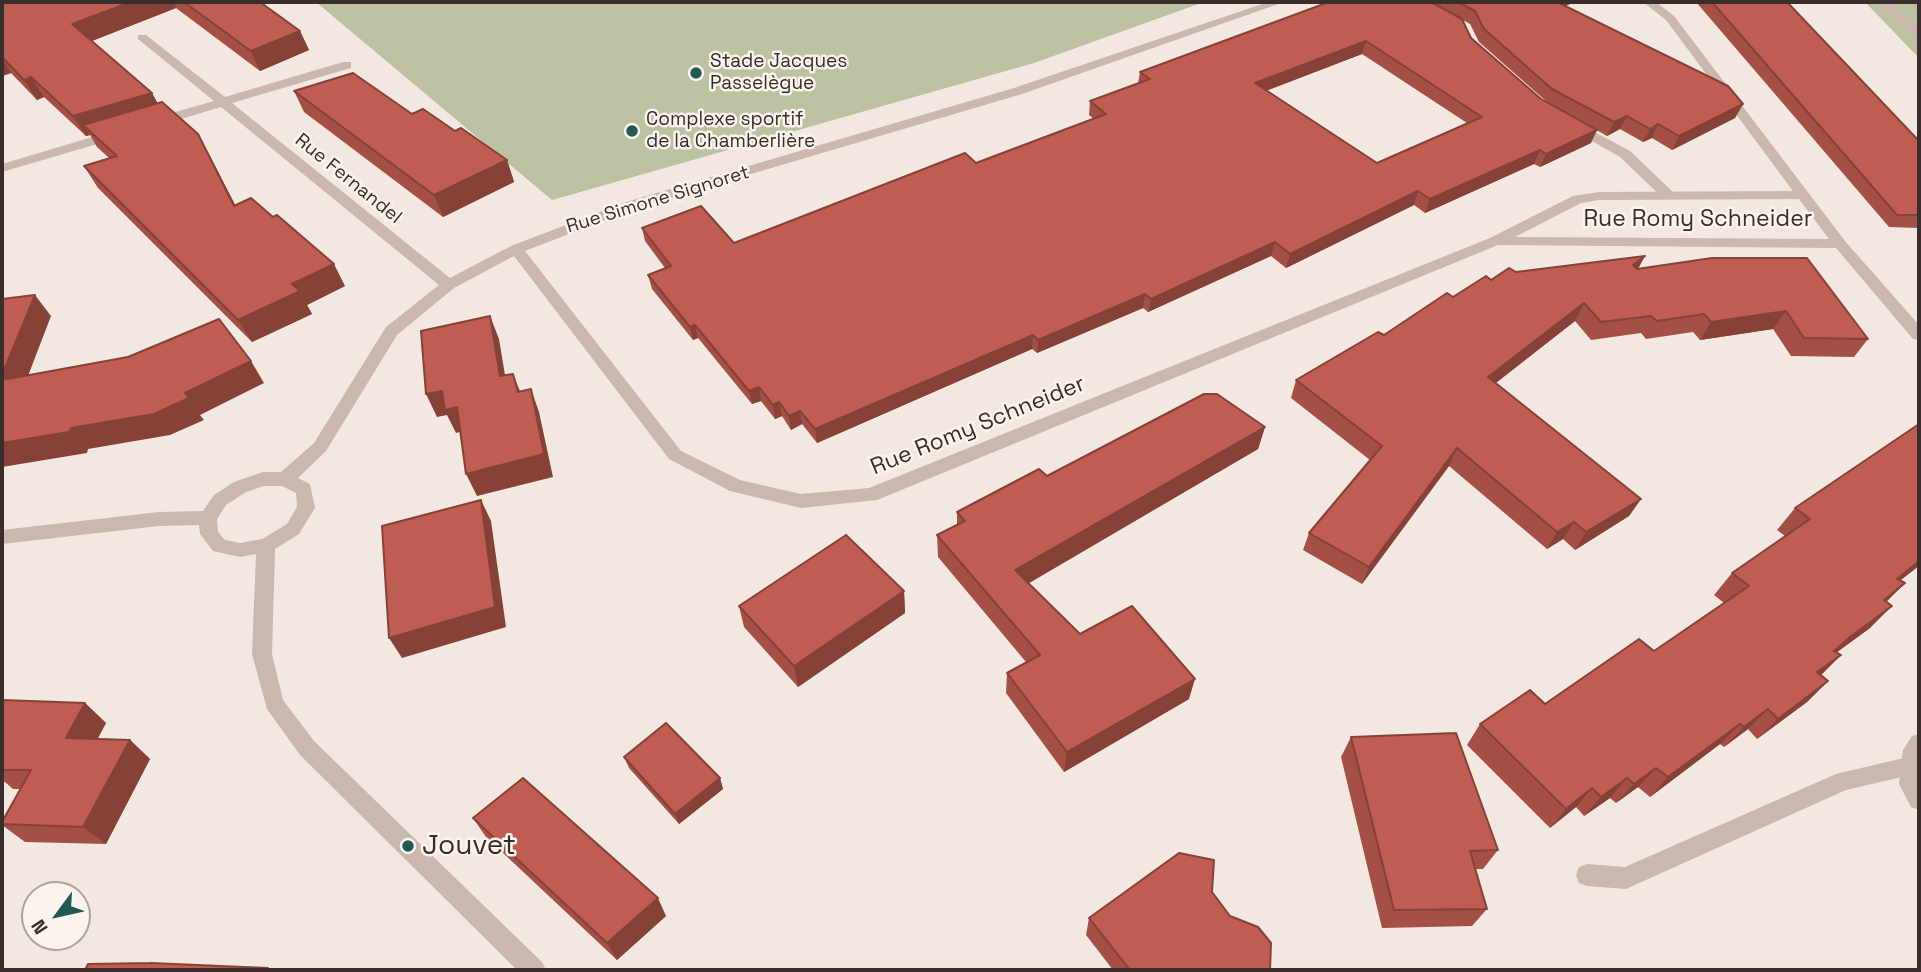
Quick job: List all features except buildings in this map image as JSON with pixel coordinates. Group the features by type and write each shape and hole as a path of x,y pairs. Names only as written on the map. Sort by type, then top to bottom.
{"street":[{"name":"Rue Simone Signoret","path":"285,479 320,447 391,331 449,285 516,249 631,205 1018,91 1278,2"},
{"name":"Rue Romy Schneider","path":"1649,2 1670,18 1840,244"},
{"path":"1884,2 1919,36"},
{"path":"1897,15 1919,21"},
{"name":"Rue Fernandel","path":"142,37 449,285"},
{"path":"2,168 347,65"},
{"path":"1565,120 1625,155 1669,196"},
{"name":"Rue Romy Schneider","path":"516,249 675,455 736,486 801,501 871,495 1495,241 1578,199 1600,196 1804,195"},
{"name":"Rue Romy Schneider","path":"1495,241 1840,244"},
{"path":"1840,244 1919,335"},
{"path":"263,479 285,479 304,489 306,508 293,529 266,545 240,550 219,546 209,534 208,518 220,500 240,487 263,479"},
{"path":"2,537 159,519 208,518"},
{"path":"266,545 262,654 274,703 307,747 534,970"},
{"path":"1919,743 1913,750 1910,784 1919,800"},
{"path":"1587,875 1626,878 1844,781 1912,766"}],"green space":[{"name":"Complexe sportif de la Chamberlière","path":"316,2 1204,2 1034,63 552,200"},
{"path":"1865,2 1919,2 1919,58"}],"place":[{"name":"Stade Jacques Passelègue","path":"696,73"},
{"name":"Complexe sportif de la Chamberlière","path":"632,131"},
{"name":"Jouvet","path":"408,846"}]}
